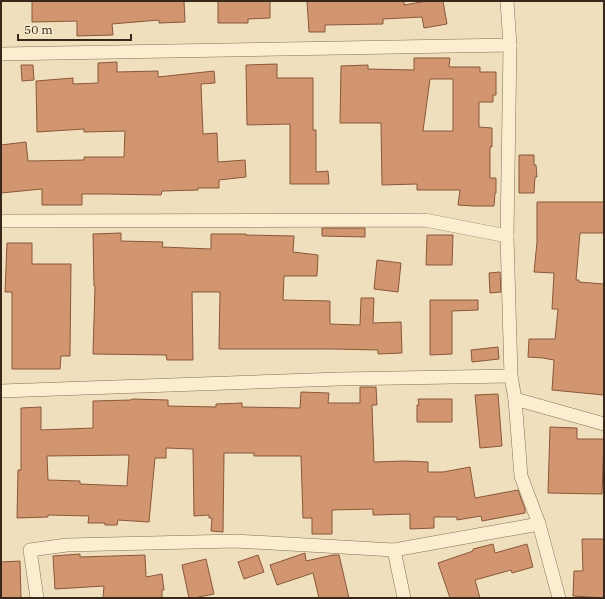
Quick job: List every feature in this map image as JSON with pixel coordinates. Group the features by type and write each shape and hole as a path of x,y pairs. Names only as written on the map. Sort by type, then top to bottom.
{"street":[{"path":"507,1 510,46 507,236 510,376 515,399 522,476 539,524 559,598"},
{"path":"1,54 510,46"},
{"path":"1,221 425,220 507,236"},
{"path":"1,391 331,379 510,376"},
{"path":"515,399 604,424"},
{"path":"37,598 30,550 67,545 235,541 394,550 539,524"},
{"path":"394,550 404,598"}],"building":[{"path":"32,1 184,1 185,22 159,23 159,20 112,24 113,35 77,36 77,21 32,22"},
{"path":"218,1 270,1 270,18 248,19 248,23 218,23"},
{"path":"307,1 404,1 404,5 427,1 443,1 447,24 424,28 422,17 383,19 383,24 325,25 325,32 309,32"},
{"path":"414,58 450,58 449,67 480,67 480,72 496,72 496,95 493,95 493,102 479,102 479,127 492,128 492,147 490,147 490,178 496,178 494,206 458,205 460,190 417,190 417,184 382,185 381,123 340,123 341,66 368,65 368,69 414,70","holes":["430,79 453,79 453,131 423,131"]},
{"path":"117,62 117,72 158,71 158,77 214,71 215,83 201,84 203,134 217,133 218,162 245,160 246,177 219,180 219,188 162,191 161,195 82,194 82,205 42,205 42,189 1,193 1,145 26,142 28,161 84,160 84,157 124,157 125,131 84,132 84,129 37,132 36,81 73,78 73,84 98,83 98,63"},
{"path":"277,64 277,78 313,78 313,130 316,130 316,172 328,171 329,184 290,184 290,124 247,125 246,65"},
{"path":"21,65 33,65 34,80 22,81"},
{"path":"519,155 534,155 534,165 536,165 537,177 535,177 534,193 519,193"},
{"path":"537,202 604,202 604,233 580,233 576,280 579,280 579,282 604,284 604,395 552,390 554,360 528,357 529,339 555,339 558,309 552,309 554,273 534,272 537,242"},
{"path":"322,228 365,228 365,237 322,236"},
{"path":"121,233 121,241 163,242 162,247 211,249 211,234 294,236 293,252 318,255 317,276 284,276 283,300 330,301 330,324 360,325 361,298 374,298 373,323 401,322 402,353 378,354 378,350 219,349 220,292 192,292 193,360 167,360 166,355 93,354 95,286 93,234"},
{"path":"427,235 453,235 452,265 426,265"},
{"path":"7,243 32,243 32,264 71,264 70,356 61,356 60,369 12,369 12,292 5,292"},
{"path":"377,260 401,263 398,292 374,289"},
{"path":"500,272 501,292 490,293 489,273"},
{"path":"430,300 478,300 478,310 452,311 452,354 430,355"},
{"path":"498,347 499,359 472,362 471,350"},
{"path":"360,387 376,387 377,405 372,405 374,462 428,462 428,472 443,472 470,467 475,498 518,490 525,513 482,521 481,516 457,520 457,517 434,517 434,528 410,529 410,514 373,515 373,509 332,510 332,534 312,534 312,518 303,518 301,456 254,456 254,453 224,453 223,532 211,531 212,518 209,518 209,515 194,516 193,449 166,448 166,458 155,458 149,522 118,520 117,525 105,525 105,523 88,523 89,516 48,515 48,517 17,518 18,470 21,470 21,408 41,407 41,430 93,428 93,401 132,399 168,400 168,406 216,407 216,404 242,403 242,407 300,408 301,392 329,393 328,403 360,403","holes":["129,455 127,486 80,484 80,481 48,480 47,456"]},
{"path":"498,394 502,446 480,448 475,395"},
{"path":"418,399 452,399 452,422 417,422 417,405 419,405"},
{"path":"550,427 577,428 577,439 604,439 602,494 548,493"},
{"path":"582,539 604,539 604,598 573,596 574,571 583,571"},
{"path":"493,544 495,553 527,544 533,567 512,573 511,570 475,580 480,598 450,598 438,563 473,551 473,549"},
{"path":"305,553 306,561 339,555 349,598 319,598 313,573 277,585 270,565"},
{"path":"80,554 80,557 145,555 146,577 162,574 164,590 162,590 162,598 103,598 104,586 55,589 53,556"},
{"path":"258,555 264,572 244,579 238,562"},
{"path":"206,559 214,594 189,598 182,565"},
{"path":"20,561 21,598 1,598 1,562"}]}
